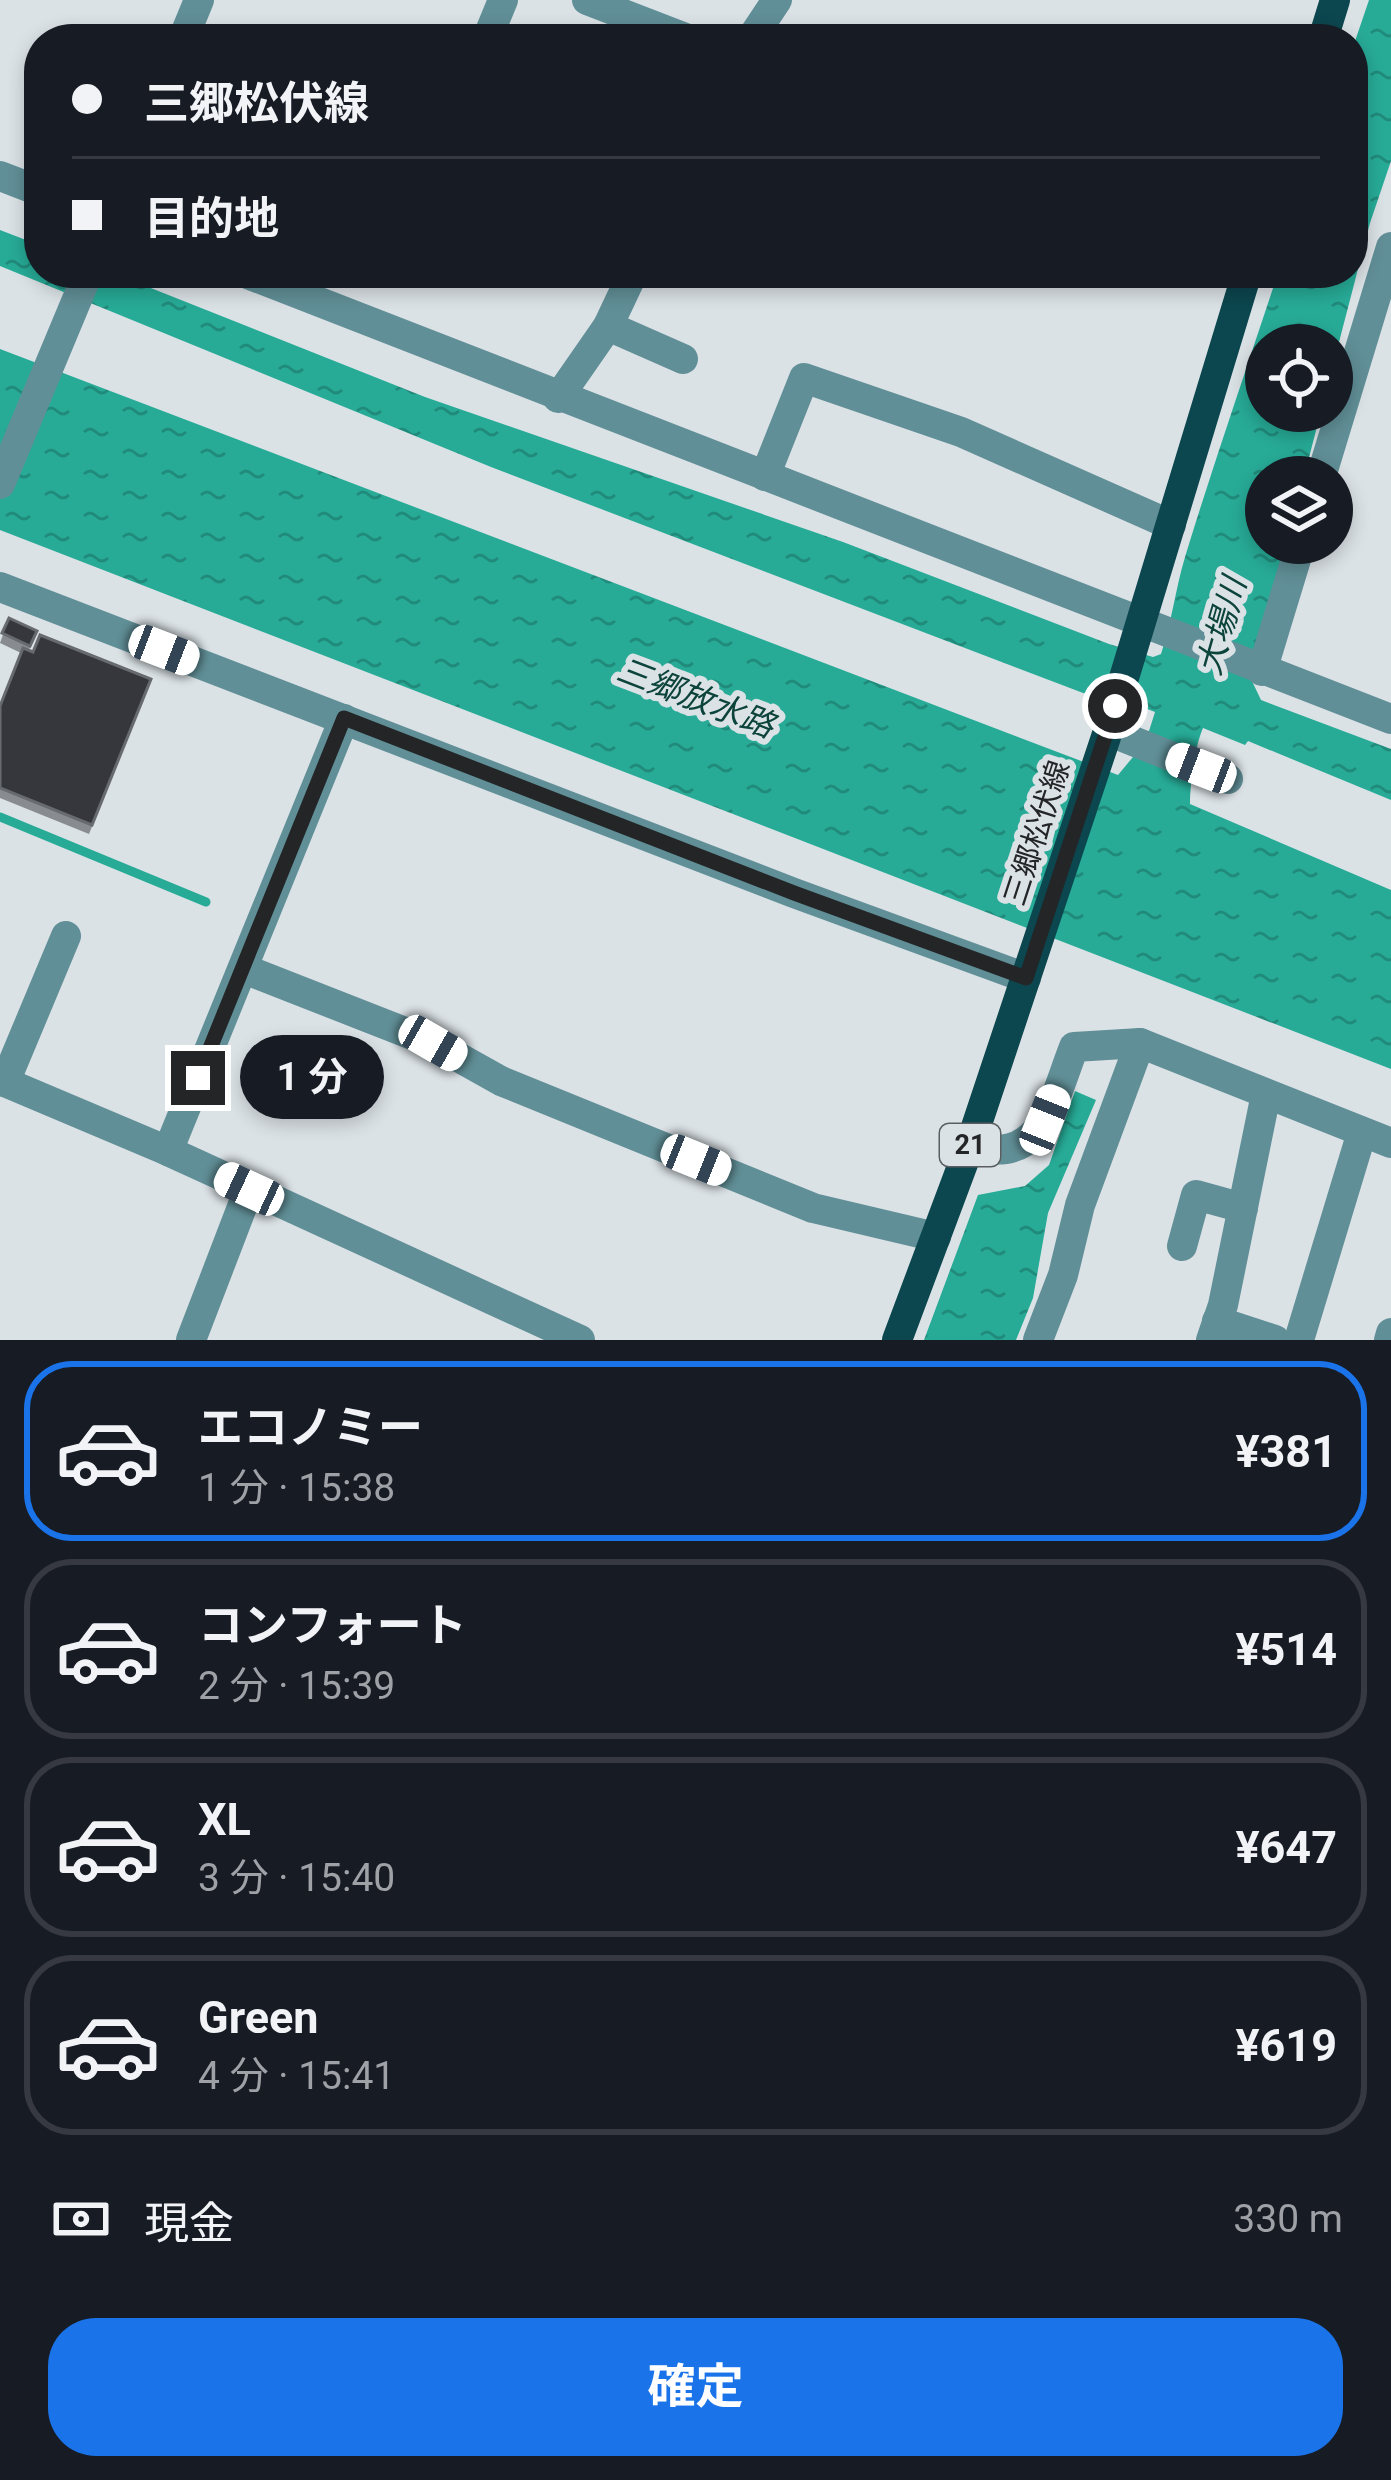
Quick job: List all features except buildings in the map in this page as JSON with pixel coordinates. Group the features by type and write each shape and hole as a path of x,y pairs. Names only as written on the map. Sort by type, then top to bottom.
{"main road":[{"name":"三郷松伏線","path":"897,1340 1115,729 1242,288"}],"street":[{"path":"587,0 649,24"},
{"path":"1327,456 1391,247"},
{"path":"0,484 82,288"},
{"path":"283,288 765,476 1146,632 1391,719"},
{"path":"558,398 608,326 626,288"},
{"path":"608,326 683,359"},
{"path":"765,476 804,378 961,432 1171,525"},
{"path":"1259,669 1294,564"},
{"path":"0,587 1026,978"},
{"path":"168,1151 344,718"},
{"path":"1115,729 1215,773"},
{"path":"66,936 2,1081 168,1151 580,1340"},
{"path":"244,969 433,1043 501,1081 813,1208 936,1238"},
{"path":"1038,1340 1063,1276 1080,1205 1140,1042"},
{"path":"970,1144 986,1150 1016,1150 1031,1137 1045,1120 1074,1047 1140,1042 1377,1138 1299,1340"},
{"path":"1266,1094 1214,1330 1276,1340"},
{"path":"191,1340 249,1189"},
{"path":"1182,1246 1196,1195 1243,1208"}],"water":[{"name":"三郷放水路","path":"1369,0 1391,0 1391,161 1368,231 1368,24 1361,24"},
{"name":"三郷放水路","path":"0,230 24,239 24,276 0,266"},
{"name":"三郷放水路","path":"54,288 151,288 425,397 843,542 1153,657 1161,654 1185,557 1245,372 1245,432 1316,432 1309,456 1245,456 1245,564 1281,564 1251,679 1261,700 1391,749 1391,800 1248,741 1245,745 1203,728 1190,804 1391,890 1391,1069 0,530 0,349 1118,775 1133,757 1143,731 1149,731 1155,712 1095,689 1091,696 491,467"},
{"name":"三郷放水路","path":"1273,288 1353,288 1344,324 1261,324"},
{"path":"1075,1091 1096,1100 1048,1213 1033,1298 1016,1340 924,1340 978,1195 1025,1186 1049,1165"}],"waterway":[{"path":"0,817 206,902"}],"route":[{"path":"198,1078 344,718 1026,978 1115,706"}],"water label":[{"name":"大場川","path":"1221,626"}]}
